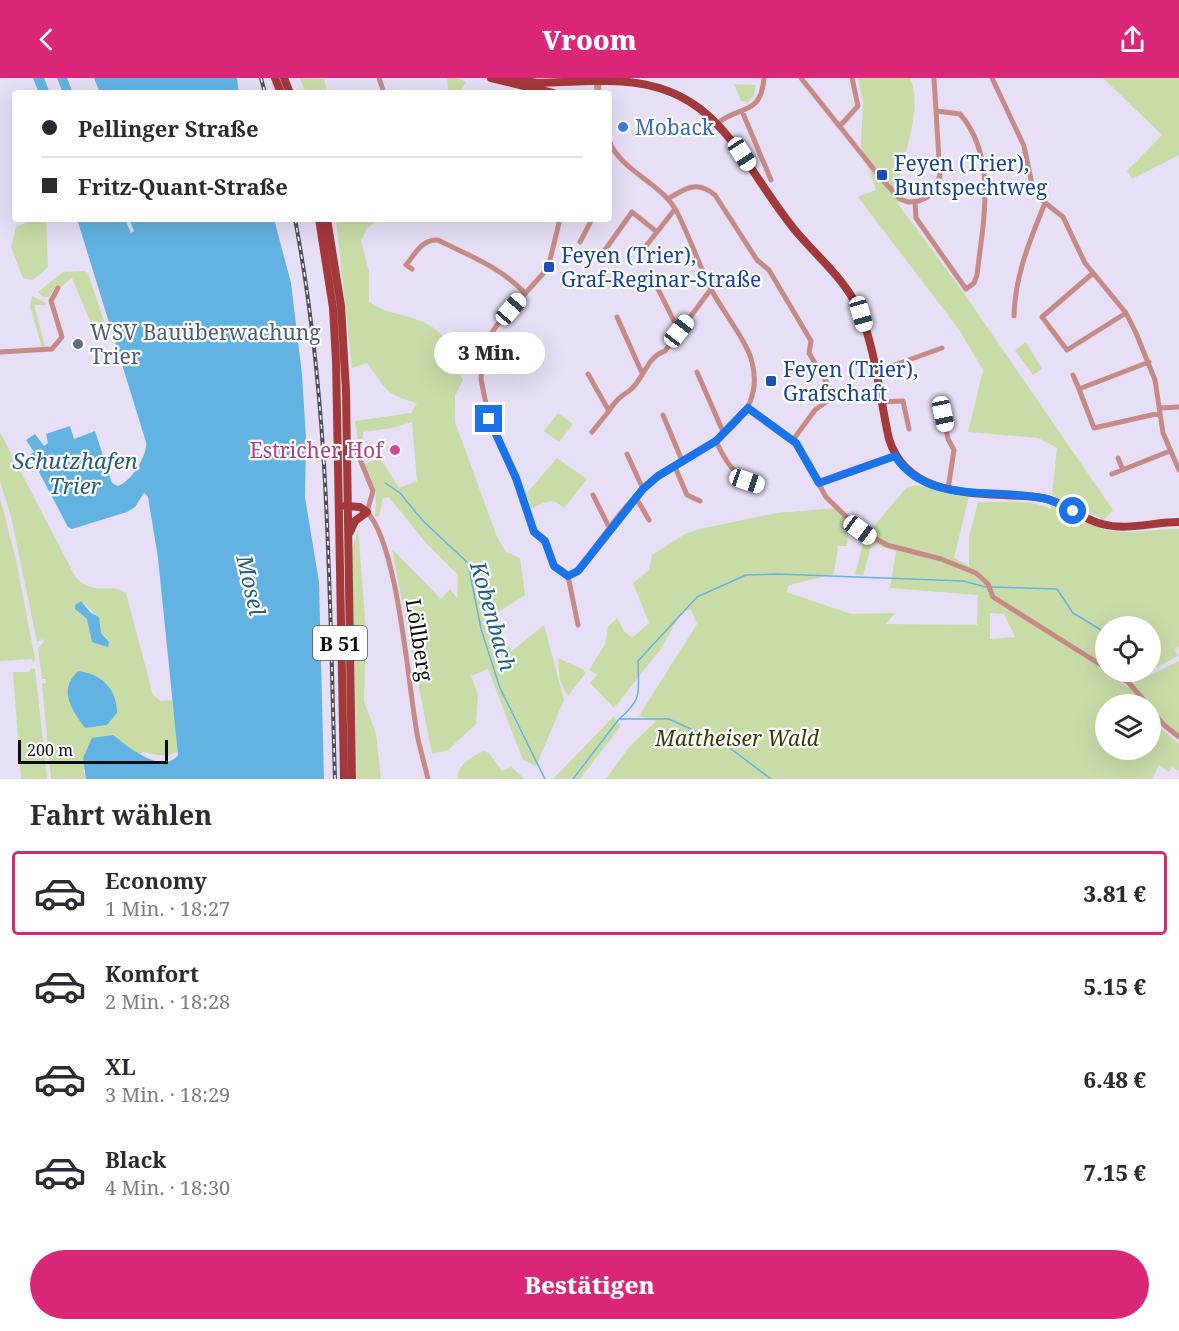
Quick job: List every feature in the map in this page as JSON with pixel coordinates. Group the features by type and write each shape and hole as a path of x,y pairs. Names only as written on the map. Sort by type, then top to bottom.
{"main road":[{"path":"491,78 541,90"},
{"path":"506,78 632,82 662,89 690,102 718,123 794,229 854,301 864,326 895,456 918,480 948,489 1047,499 1091,520 1111,526 1177,521"},
{"name":"B 51","path":"319,222 333,308 347,541 352,779"},
{"name":"B 51","path":"327,222 341,306 345,508 344,779"},
{"path":"345,508 365,512"},
{"path":"347,541 353,524 365,512"}],"street":[{"path":"718,123 758,100 764,78"},
{"path":"801,78 900,199 915,202 927,197 940,176 934,78"},
{"path":"840,126 858,106 852,78"},
{"path":"992,78 1024,146 1034,194 1062,218 1080,254 1126,314 1149,362 1170,451 1179,470"},
{"path":"742,111 771,180"},
{"path":"915,202 916,218 966,289 974,283 977,275 984,219 986,195 982,160 972,130 960,114 937,111"},
{"path":"568,576 578,571 635,496 724,434 748,408 755,387 752,359 711,289 675,209 668,199 612,152"},
{"path":"668,199 689,186 706,188 715,195 757,260 769,270 812,341 809,353 831,390 830,399 815,410 793,440"},
{"path":"1014,316 1014,290 1018,273 1045,203"},
{"path":"642,251 675,209"},
{"path":"600,256 632,212 657,232"},
{"path":"559,222 548,268 483,346 481,379 489,419 516,478 534,532 545,541 554,566 568,576 578,625"},
{"path":"580,242 590,222"},
{"path":"412,269 406,265 422,244 430,240 438,240 494,267 509,277 525,293"},
{"path":"1093,273 1042,317 1066,350 1126,314"},
{"path":"653,279 679,331"},
{"path":"0,352 52,349 59,343 62,337 51,301 58,288"},
{"path":"592,432 622,393 630,389 657,354 665,351 711,289"},
{"path":"617,317 642,372"},
{"path":"875,372 942,348"},
{"path":"482,358 534,366"},
{"path":"1079,390 1149,362"},
{"path":"697,372 724,434"},
{"path":"588,374 609,411"},
{"path":"1073,375 1094,428 1179,407"},
{"path":"881,402 903,401 909,429"},
{"path":"748,408 793,440 836,508 873,539 903,550 941,559 976,573 988,584 993,597 1040,629 1095,662"},
{"path":"943,414 948,439 954,450 948,489"},
{"path":"663,415 683,463"},
{"path":"716,441 731,469 747,481 759,485"},
{"path":"355,447 373,491 372,502 365,512"},
{"path":"1112,474 1170,451"},
{"path":"627,454 643,489"},
{"path":"819,483 895,456"},
{"path":"1118,458 1123,470"},
{"path":"675,467 687,495 700,501"},
{"path":"593,495 610,529"},
{"path":"635,496 649,520"},
{"name":"Löllberg","path":"365,512 380,534 393,582 418,739 428,779"},
{"path":"1127,682 1139,694"},
{"path":"1161,721 1179,737"}],"green space":[{"path":"300,78 324,79 327,90 305,90"},
{"path":"447,78 458,78 466,82 461,90 448,90"},
{"path":"858,78 910,78 914,92 914,108 898,189 898,204 961,289 1113,510 1104,520 1052,495 1057,448 1038,438 968,432 983,370 960,331 858,197 876,190 861,146 863,103"},
{"path":"1103,78 1179,78 1179,155 1132,179 1127,171 1162,135"},
{"path":"734,84 756,85 754,95 748,102 741,101"},
{"path":"28,222 46,222 48,267 33,280 23,278 11,247 16,227"},
{"path":"336,222 376,222 367,228 361,241 369,271 369,302 428,324 437,330 447,343 463,380 455,396 455,422 497,537 506,552 520,558 525,595 482,622 487,628 495,624 512,651 544,625 564,700 536,766 523,760 488,669 471,676 478,695 476,724 448,750 432,754 392,549 441,599 450,589 457,598 458,575 426,543 389,497 383,498 379,516 375,517 376,491 365,464 380,458 399,488 417,481 412,422 392,428 363,432 363,438 358,440 355,421 411,413 417,403 398,397 387,389 367,363 352,368"},
{"path":"84,271 88,273 104,321 92,326 72,278 61,287 57,285 49,297 43,297 38,292 63,272"},
{"path":"32,296 47,305 34,305 45,346 42,347 30,307"},
{"path":"1026,342 1042,369 1033,375 1015,350"},
{"path":"558,413 573,424 559,442 544,431"},
{"path":"0,432 76,578 91,587 115,588 126,593 153,695 161,701 173,700 178,751 165,755 142,752 140,756 118,739 83,770 86,779 51,779 42,684 46,683 46,679 42,679 38,648 44,642 43,639 37,642 11,517 0,481","holes":["84,603 95,614 100,633 107,638 92,642 87,619 75,609","69,702 107,725 85,728"]},
{"path":"557,458 587,479 564,508 552,501 531,509 526,494"},
{"name":"Mattheiser Wald","path":"915,485 969,496 954,558 969,566 969,537 978,502 1025,502 1050,509 1052,505 1090,524 1112,531 1179,529 1179,646 1175,650 1178,656 1161,665 1161,616 1095,616 1095,682 1120,682 1136,694 1095,694 1095,760 1161,760 1161,729 1179,744 1179,771 1172,767 1169,772 1159,765 1152,779 606,779 629,747 656,721 639,716 697,624 691,610 683,610 660,650 614,708 590,683 597,675 589,670 605,644 608,627 617,618 624,631 632,638 649,623 633,583 649,570 652,555 685,534 776,513 836,508 849,525 847,546 838,546 834,574 789,585 786,592 851,614 895,613 886,624 977,625 978,595 890,588 896,551 872,544 863,575 855,574 865,537 906,488","holes":["990,613 1004,614 1015,637 990,639"]},
{"path":"0,498 16,560 35,659 33,663 32,659 0,661"},
{"path":"358,530 366,631 364,701 376,734 381,779 357,779 352,549"},
{"path":"558,658 584,670 585,674 568,696 560,681"},
{"path":"1179,661 1179,734 1161,717 1161,694 1141,694 1132,684 1161,682 1161,670"},
{"path":"31,668 35,669 47,779 21,779 13,672 29,672"},
{"path":"614,716 621,726 580,779 553,779"},
{"path":"483,751 489,753 502,771 511,767 525,779 458,779 462,766"}],"water":[{"path":"33,78 44,78 49,90 38,90"},
{"path":"57,78 67,78 72,90 62,90"},
{"path":"94,78 237,78 239,90 99,90"},
{"path":"78,222 126,222 131,233 134,231 130,222 275,222 291,283 302,374 306,439 305,497 319,582 324,779 86,779 83,758 92,738 113,735 144,757 154,761 171,761 178,755 158,558 148,497 144,493 135,507 127,512 72,529 68,527 30,455 34,452 26,440 35,434 44,446 48,443 46,434 70,426 74,439 95,431 112,483 118,486 133,474 144,454 146,442"},
{"path":"81,601 91,613 99,617 101,633 109,642 108,647 92,642 87,619 75,609 75,605"},
{"path":"78,671 94,675 111,690 117,713 107,725 85,728 71,707 69,685"}],"waterway":[{"name":"Kobenbach","path":"385,483 400,493 423,521 468,563 481,629 500,688 545,779"},
{"path":"619,719 633,705 638,694 638,661 697,597 746,575 777,574 963,581 986,587"},
{"path":"991,587 1057,589 1073,613 1095,626"},
{"name":"Kobenbach","path":"573,779 619,719 669,719 726,745 771,779"}],"railway":[{"path":"261,78 264,90"},
{"path":"296,222 307,288 315,358 326,498 335,779"}],"place":[{"name":"Moback","path":"623,127"},
{"name":"Feyen (Trier), Buntspechtweg","path":"882,175"},
{"name":"Feyen (Trier), Graf-Reginar-Straße","path":"549,267"},
{"name":"WSV Bauüberwachung Trier","path":"78,344"},
{"name":"Feyen (Trier), Grafschaft","path":"771,381"},
{"name":"Estricher Hof","path":"395,450"}],"route":[{"path":"489,419 516,478 534,532 545,541 554,566 562,574 568,576 578,571 635,496 658,476 716,441 742,417 748,408 776,426 796,443 819,483 895,456 910,475 932,486 1047,499 1073,511"}],"water label":[{"name":"Schutzhafen Trier","path":"75,472"},
{"name":"Mosel","path":"252,585"}]}
